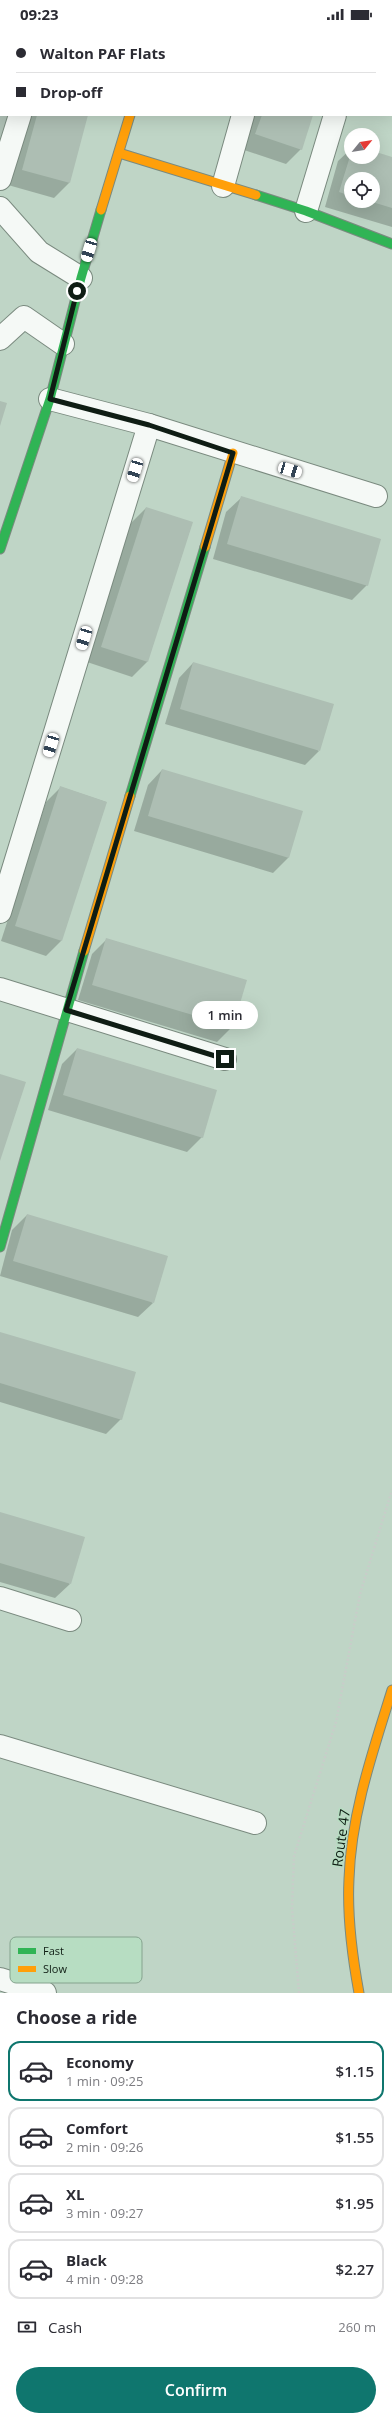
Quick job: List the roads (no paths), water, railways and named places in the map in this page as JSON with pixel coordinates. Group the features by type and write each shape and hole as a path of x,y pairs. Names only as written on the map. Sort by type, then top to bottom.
{"street":[{"path":"0,179 20,116"},
{"path":"0,548 50,399 81,278 130,116"},
{"path":"223,186 243,116"},
{"path":"306,211 335,116"},
{"path":"119,153 306,211 392,244"},
{"path":"0,208 39,252 81,278"},
{"path":"0,338 24,317 64,344"},
{"path":"50,399 149,425 233,453 376,496"},
{"path":"0,912 149,425"},
{"path":"0,1247 66,1010 233,453"},
{"path":"0,989 225,1059"},
{"path":"0,1598 70,1620"},
{"name":"Route 47","path":"359,1993 349,1932 350,1861 361,1793 392,1690"},
{"path":"0,1746 255,1823"},
{"path":"0,1979 10,1982"},
{"path":"13,1983 46,1993"}]}
